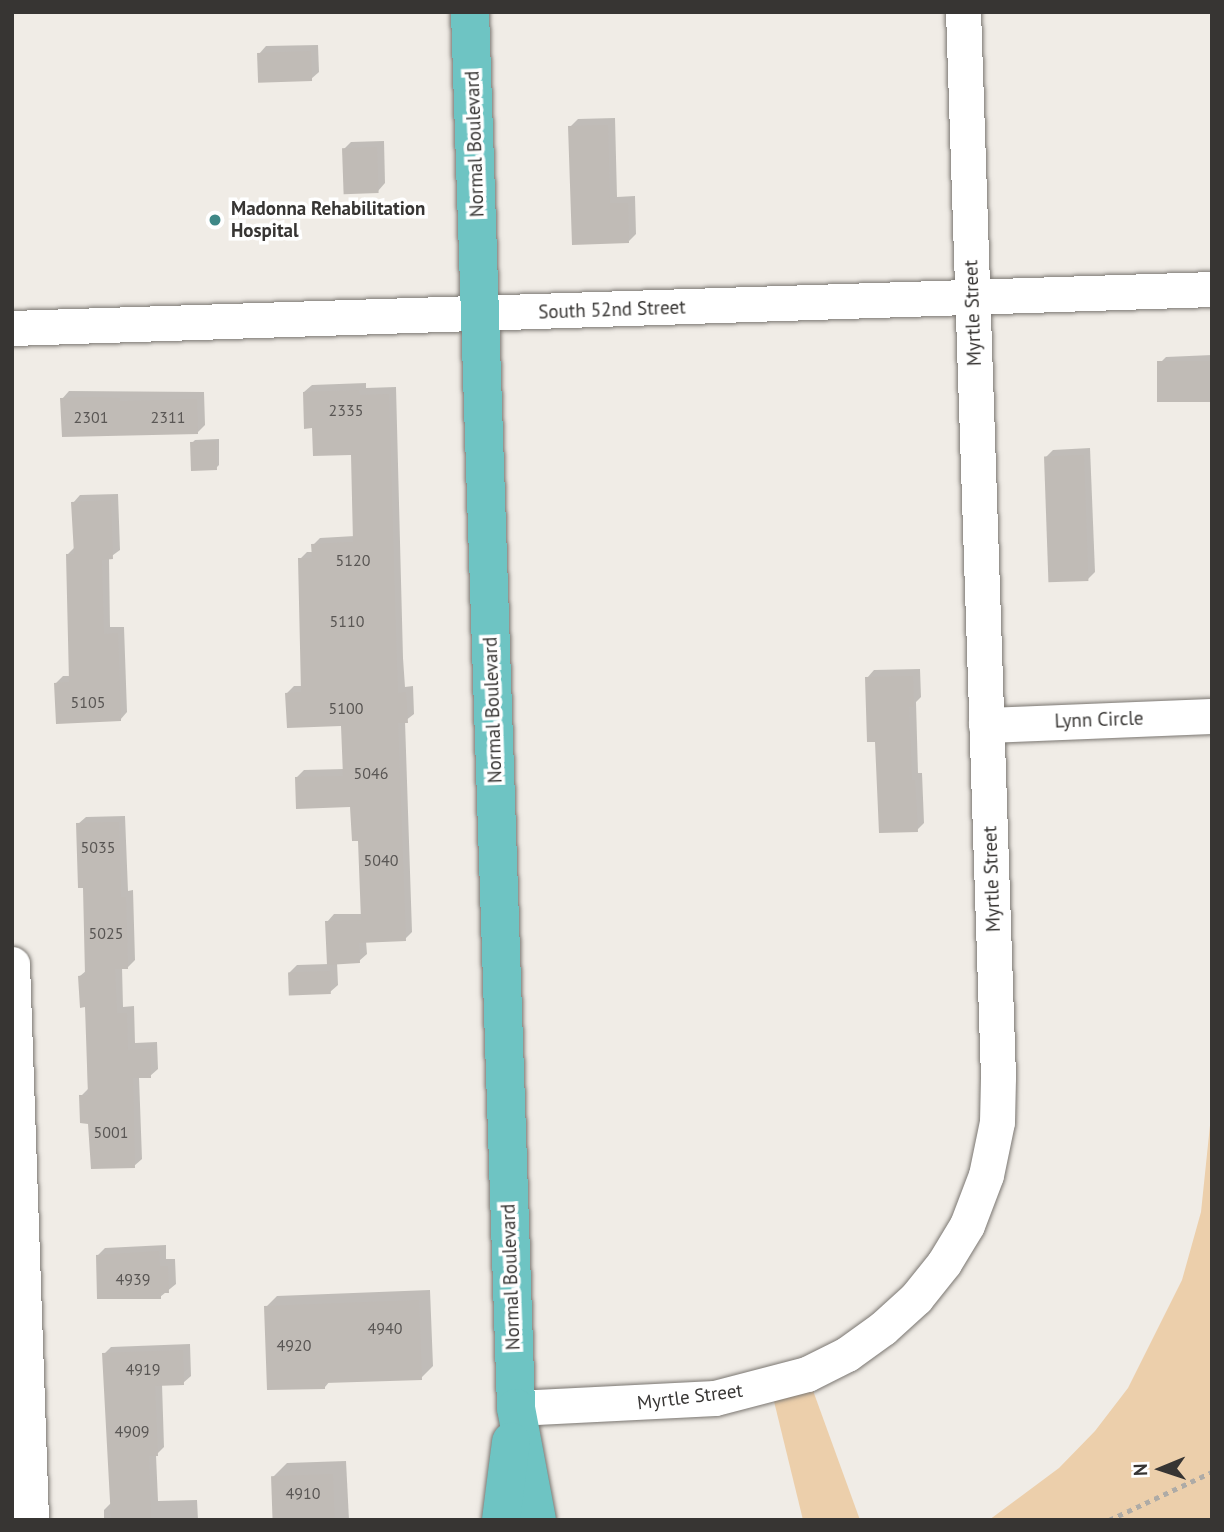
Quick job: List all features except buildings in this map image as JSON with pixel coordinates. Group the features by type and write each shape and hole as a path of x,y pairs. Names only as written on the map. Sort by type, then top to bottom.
{"main road":[{"name":"Normal Boulevard","path":"470,12 516,1408 537,1520"},
{"name":"Normal Boulevard","path":"501,1520 516,1408"}],"street":[{"name":"Myrtle Street","path":"516,1408 715,1398 807,1374 846,1354 883,1328 916,1298 944,1263 967,1225 986,1175 997,1122 998,1077 963,12"},
{"name":"South 52nd Street","path":"12,328 481,315 1212,289"},
{"name":"Lynn Circle","path":"986,724 1212,716"},
{"path":"12,964 16,1185 31,1520"}],"path":[{"path":"1109,1520 1212,1472"}],"shaded area":[{"path":"1212,1106 1212,1520 989,1520 1059,1468 1095,1431 1128,1388 1182,1280 1201,1212"},
{"path":"807,1374 860,1520 803,1520 770,1385"}],"place":[{"name":"Madonna Rehabilitation Hospital","path":"215,220"}]}
